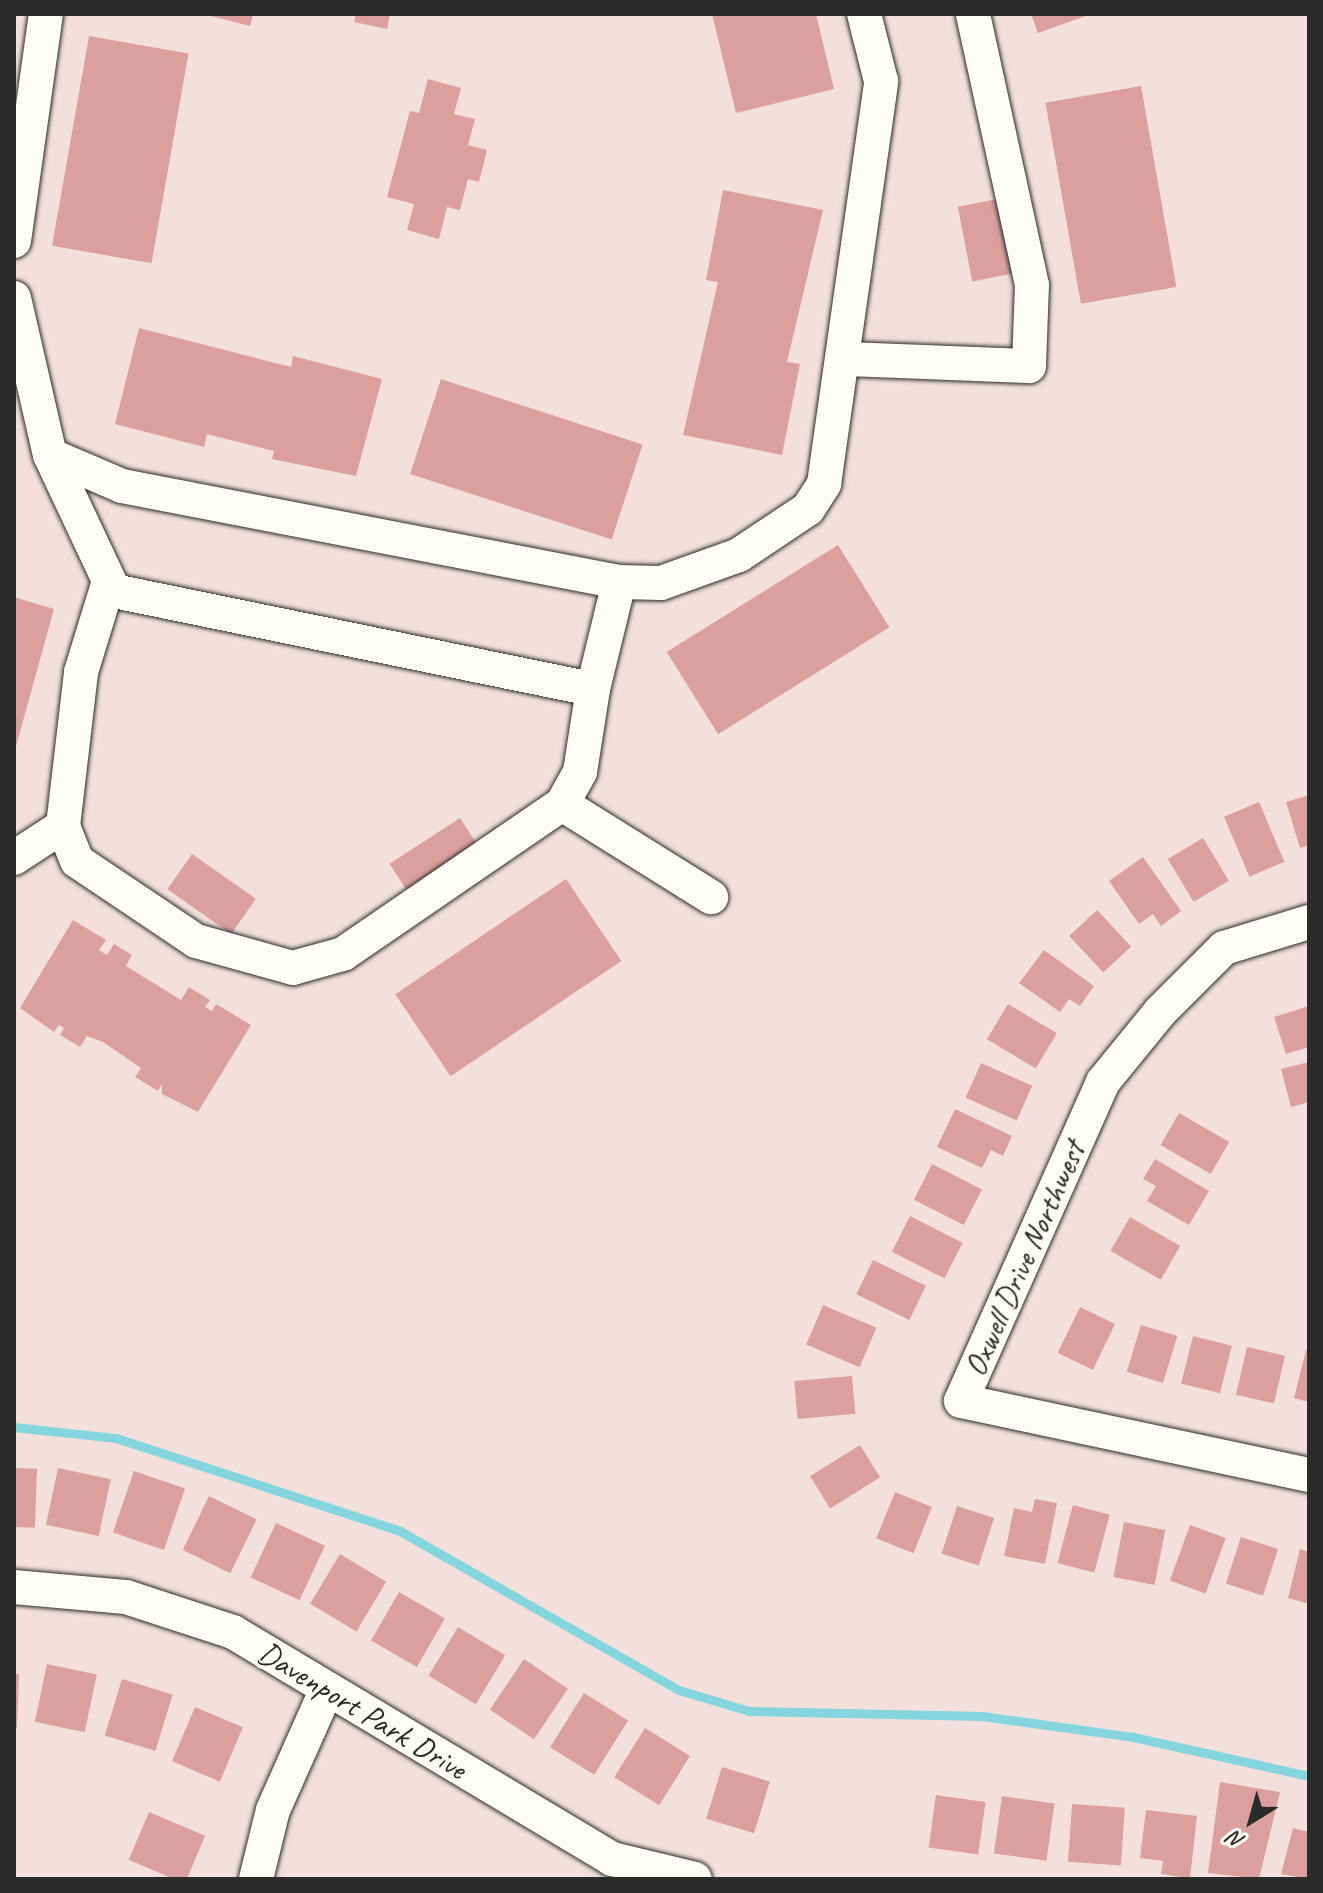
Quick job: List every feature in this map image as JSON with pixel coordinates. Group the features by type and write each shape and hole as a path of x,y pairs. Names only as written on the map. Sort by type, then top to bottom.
{"street":[{"path":"14,241 24,93 46,14"},
{"path":"50,455 122,486 619,582 661,583 739,555 808,509 824,484 845,359 881,81 864,14"},
{"path":"845,359 1029,366 1032,285 973,14"},
{"path":"14,298 50,455 114,591 593,689"},
{"path":"109,581 81,672 63,826 77,861 196,941 293,968 343,954 562,804 580,772 593,689 619,582"},
{"path":"562,804 711,897"},
{"path":"14,858 63,826"},
{"name":"Oxwell Drive Northwest","path":"1309,922 1224,948 1160,1012 1103,1082 961,1401 1309,1475"},
{"name":"Davenport Park Drive","path":"14,1587 126,1597 233,1632 613,1869 695,1879"},
{"path":"256,1879 273,1810 326,1691"}],"building":[{"path":"203,14 253,14 250,26"},
{"path":"356,14 390,14 387,29 354,22"},
{"path":"712,14 816,14 834,89 736,113"},
{"path":"1031,14 1091,14 1038,33"},
{"path":"89,36 188,54 151,263 52,246"},
{"path":"428,79 461,88 454,114 475,119 468,145 487,150 479,182 468,179 460,210 447,207 439,239 407,230 414,204 387,197 410,111 419,113"},
{"path":"1141,86 1176,287 1081,304 1045,103"},
{"path":"723,190 823,210 787,362 800,364 782,455 683,435 718,282 706,280"},
{"path":"998,199 1013,274 972,281 958,207"},
{"path":"139,328 291,367 293,356 382,379 356,476 272,459 274,451 207,434 204,447 115,424"},
{"path":"441,379 643,445 612,540 410,474"},
{"path":"838,545 889,627 718,734 667,652"},
{"path":"14,597 54,609 15,750 14,750"},
{"path":"1309,795 1309,845 1300,848 1286,802"},
{"path":"1259,802 1284,862 1249,877 1224,817"},
{"path":"460,818 480,849 410,895 390,864"},
{"path":"1203,838 1229,881 1194,902 1168,859"},
{"path":"192,854 256,899 231,934 167,889"},
{"path":"1143,857 1181,911 1161,926 1153,914 1139,924 1109,881"},
{"path":"566,879 621,961 451,1076 395,994"},
{"path":"1097,910 1131,947 1103,972 1069,936"},
{"path":"73,920 106,940 99,950 107,955 114,944 132,955 126,966 181,1000 189,987 210,1000 205,1007 212,1011 216,1004 251,1025 198,1112 162,1094 162,1084 158,1091 135,1077 141,1068 103,1042 87,1036 80,1047 60,1035 64,1028 59,1025 54,1032 20,1008"},
{"path":"1044,950 1094,986 1080,1006 1069,999 1060,1012 1019,983"},
{"path":"1008,1004 1057,1033 1036,1069 987,1039"},
{"path":"1309,1006 1309,1047 1286,1054 1274,1017"},
{"path":"1309,1062 1309,1102 1291,1107 1281,1069"},
{"path":"981,1063 1032,1086 1017,1120 966,1098"},
{"path":"955,1109 1012,1136 1003,1156 991,1150 982,1168 937,1147"},
{"path":"1179,1113 1229,1142 1211,1174 1160,1145"},
{"path":"1155,1159 1209,1191 1189,1225 1147,1201 1156,1186 1143,1179"},
{"path":"932,1164 982,1189 964,1225 914,1200"},
{"path":"910,1216 963,1243 944,1278 892,1252"},
{"path":"1130,1217 1180,1246 1161,1280 1110,1251"},
{"path":"873,1260 926,1286 909,1320 856,1294"},
{"path":"823,1305 876,1328 860,1367 806,1345"},
{"path":"1080,1307 1115,1324 1093,1370 1058,1353"},
{"path":"1141,1325 1177,1336 1163,1383 1127,1372"},
{"path":"1193,1336 1232,1346 1220,1393 1181,1384"},
{"path":"1247,1347 1285,1356 1274,1404 1236,1395"},
{"path":"1306,1350 1309,1350 1309,1402 1294,1398"},
{"path":"852,1376 855,1414 798,1419 794,1381"},
{"path":"860,1445 880,1477 830,1508 810,1476"},
{"path":"14,1468 37,1469 35,1528 14,1527"},
{"path":"58,1468 111,1479 99,1536 46,1525"},
{"path":"134,1471 185,1489 164,1550 113,1532"},
{"path":"895,1492 932,1507 913,1553 876,1538"},
{"path":"209,1496 257,1519 230,1573 183,1550"},
{"path":"1035,1499 1057,1503 1045,1564 1004,1556 1014,1508 1032,1512"},
{"path":"1073,1505 1110,1515 1094,1573 1057,1563"},
{"path":"957,1506 994,1518 979,1566 942,1554"},
{"path":"1124,1522 1165,1530 1155,1585 1113,1577"},
{"path":"276,1523 325,1546 300,1600 251,1577"},
{"path":"1190,1525 1226,1538 1206,1593 1170,1580"},
{"path":"1241,1537 1278,1549 1263,1596 1226,1584"},
{"path":"1300,1549 1309,1552 1309,1604 1288,1598"},
{"path":"340,1554 386,1582 356,1632 310,1604"},
{"path":"399,1592 445,1618 417,1667 371,1640"},
{"path":"458,1627 505,1655 476,1704 429,1676"},
{"path":"524,1659 568,1689 534,1739 490,1710"},
{"path":"47,1664 97,1675 85,1732 35,1722"},
{"path":"14,1674 19,1674 17,1728 14,1728"},
{"path":"122,1679 173,1694 155,1751 105,1735"},
{"path":"584,1693 628,1721 594,1775 550,1747"},
{"path":"195,1707 243,1727 220,1782 172,1761"},
{"path":"645,1728 690,1756 659,1805 614,1777"},
{"path":"722,1767 770,1782 754,1833 706,1819"},
{"path":"1220,1782 1280,1792 1259,1879 1208,1873"},
{"path":"936,1795 986,1802 978,1854 929,1847"},
{"path":"1002,1796 1054,1803 1046,1861 994,1853"},
{"path":"1072,1804 1125,1808 1121,1866 1068,1862"},
{"path":"1146,1810 1197,1816 1190,1878 1161,1874 1163,1861 1140,1858"},
{"path":"149,1812 205,1836 187,1879 174,1879 129,1860"},
{"path":"1293,1828 1309,1832 1309,1879 1281,1874"}],"waterway":[{"path":"14,1427 116,1438 400,1531 679,1690 749,1711 982,1716 1133,1737 1309,1776"}]}
